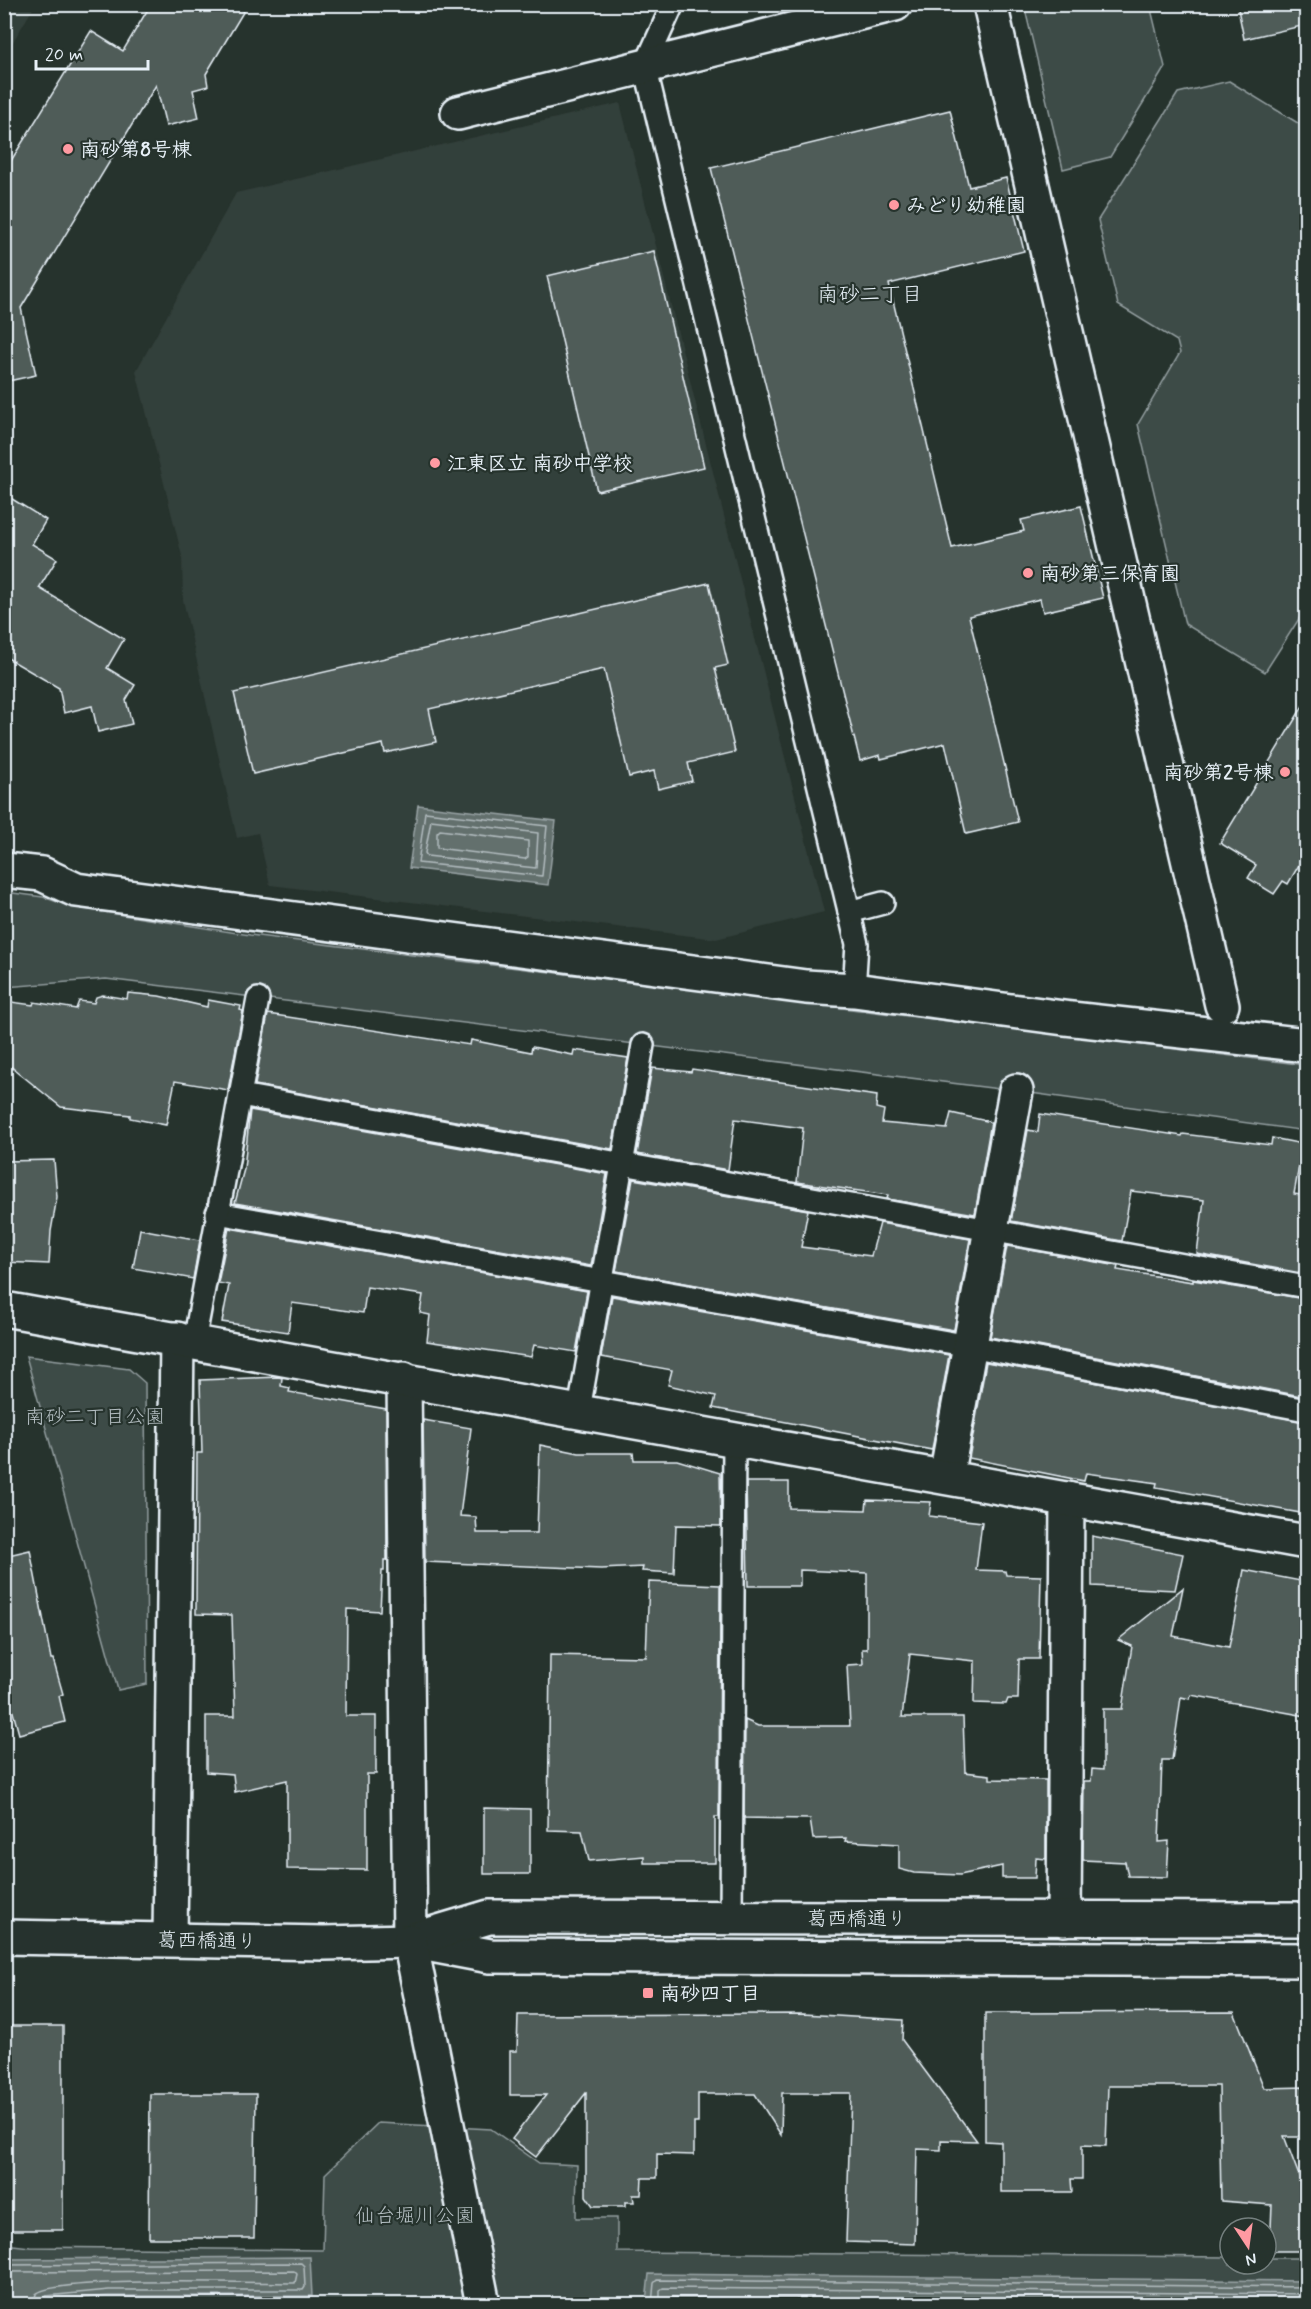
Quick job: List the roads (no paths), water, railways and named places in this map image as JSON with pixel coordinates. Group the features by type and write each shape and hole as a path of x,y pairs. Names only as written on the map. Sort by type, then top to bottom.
{"street":[{"path":"458,112 645,66 852,10 895,4"},
{"path":"990,4 1222,1005"},
{"path":"4,870 42,874 75,890 806,987 854,990 1064,1018 1306,1045"},
{"path":"946,1478 1016,1091"},
{"path":"4,1309 579,1410 1306,1542"},
{"path":"170,1939 186,1340"},
{"path":"404,1379 410,1941 483,2304"},
{"path":"1064,1918 1067,1499"},
{"name":"葛西橋通り","path":"410,1941 489,1917 1306,1919"},
{"name":"葛西橋通り","path":"4,1937 324,1943 410,1941 490,1956 1306,1960"}],"lane":[{"path":"673,4 645,66 857,944 854,990"},
{"path":"849,912 883,903"},
{"path":"186,1340 217,1213 258,999"},
{"path":"579,1410 620,1164 643,1045"},
{"path":"240,1095 1306,1287"},
{"path":"217,1213 970,1346 1306,1410"},
{"path":"731,1917 734,1439"}],"water":[{"path":"418,805 556,821 548,885 409,868"},
{"path":"310,2257 312,2296 109,2296 5,2304 5,2259"},
{"path":"649,2274 1306,2281 1306,2304 646,2302"}],"place":[{"name":"南砂第8号棟","path":"68,149"},
{"name":"みどり幼稚園","path":"894,205"},
{"name":"江東区立 南砂中学校","path":"435,463"},
{"name":"南砂第三保育園","path":"1028,573"},
{"name":"南砂第2号棟","path":"1285,772"},
{"name":"南砂四丁目","path":"648,1993"}],"district":[{"name":"南砂二丁目","path":"870,294"}],"park label":[{"name":"南砂二丁目公園","path":"95,1416"},
{"name":"仙台堀川公園","path":"415,2215"}]}
